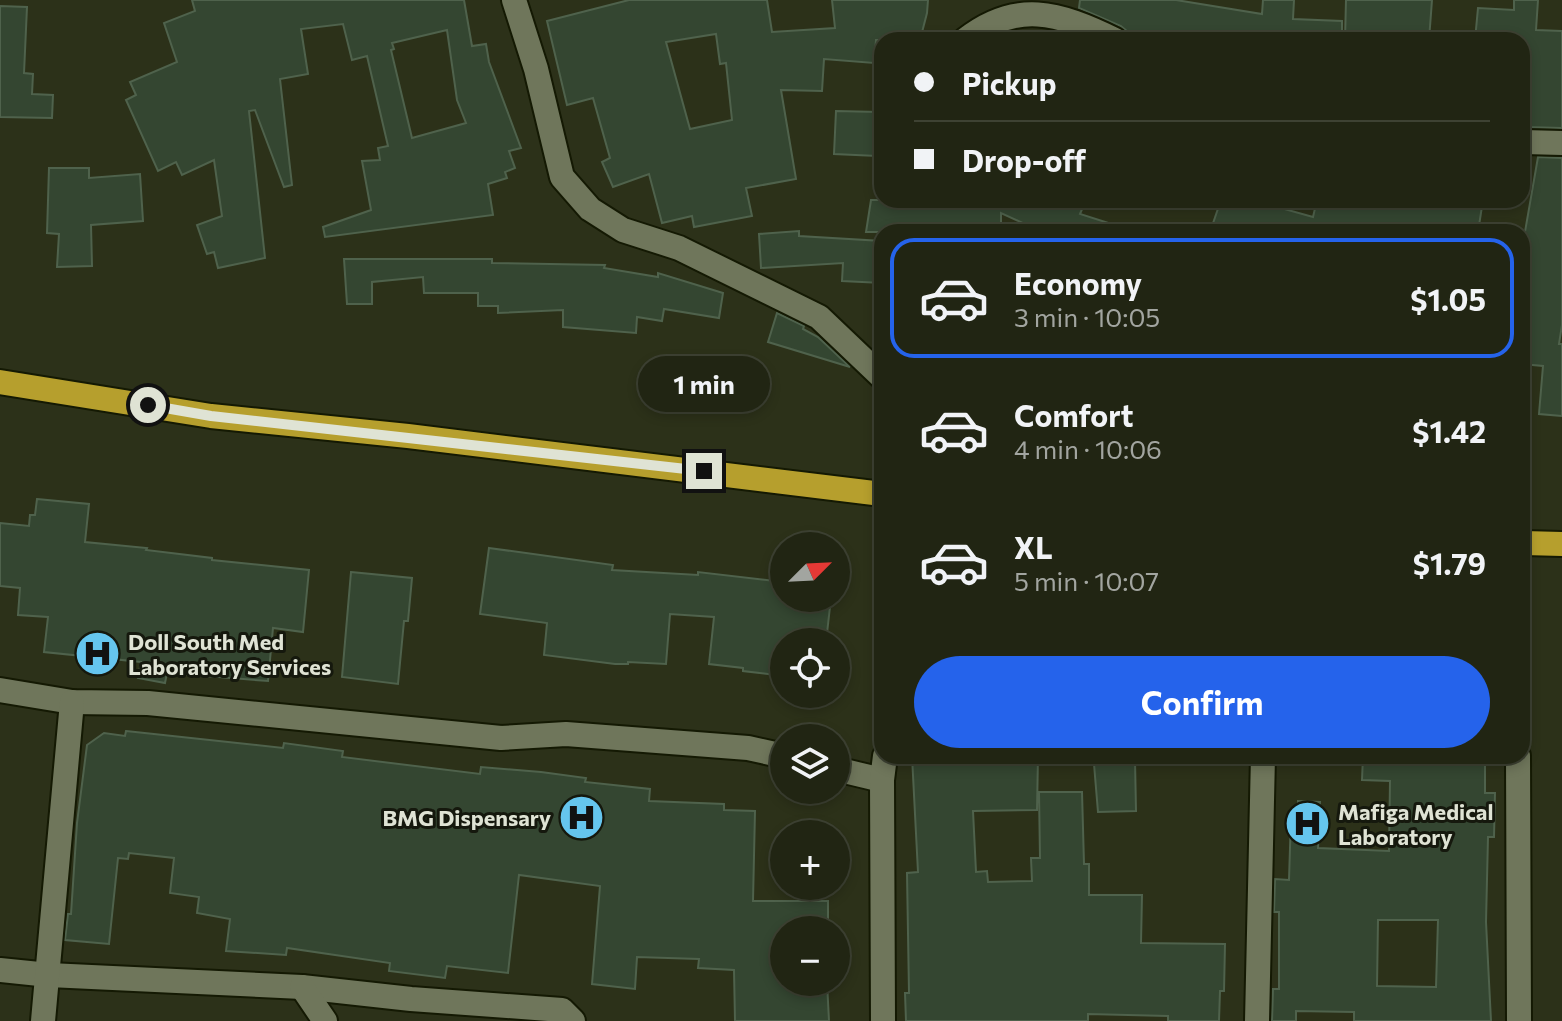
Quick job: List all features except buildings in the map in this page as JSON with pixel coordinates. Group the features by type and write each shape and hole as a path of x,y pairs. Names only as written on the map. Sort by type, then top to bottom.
{"highway":[{"path":"0,382 211,416 424,438 874,493"},
{"path":"1530,543 1562,544"}],"street":[{"path":"514,0 536,69 562,177 590,209 623,230 679,248 819,317 874,369"},
{"path":"974,32 984,23 1011,11 1031,9 1098,32"},
{"path":"1530,142 1562,143"},
{"path":"0,690 72,702 148,703 501,738 566,734 733,746 770,753"},
{"path":"43,1021 72,702"},
{"path":"1257,1021 1263,764"},
{"path":"1518,764 1519,1021"},
{"path":"850,769 884,768 883,1021"},
{"path":"0,970 302,987 562,1010 573,1021"},
{"path":"302,987 325,1021"}],"place":[{"name":"Doll South Med Laboratory Services","path":"97,654"},
{"name":"BMG Dispensary","path":"582,817"},
{"name":"Mafiga Medical Laboratory","path":"1307,824"}],"route":[{"path":"148,405 211,416 704,471"}]}
